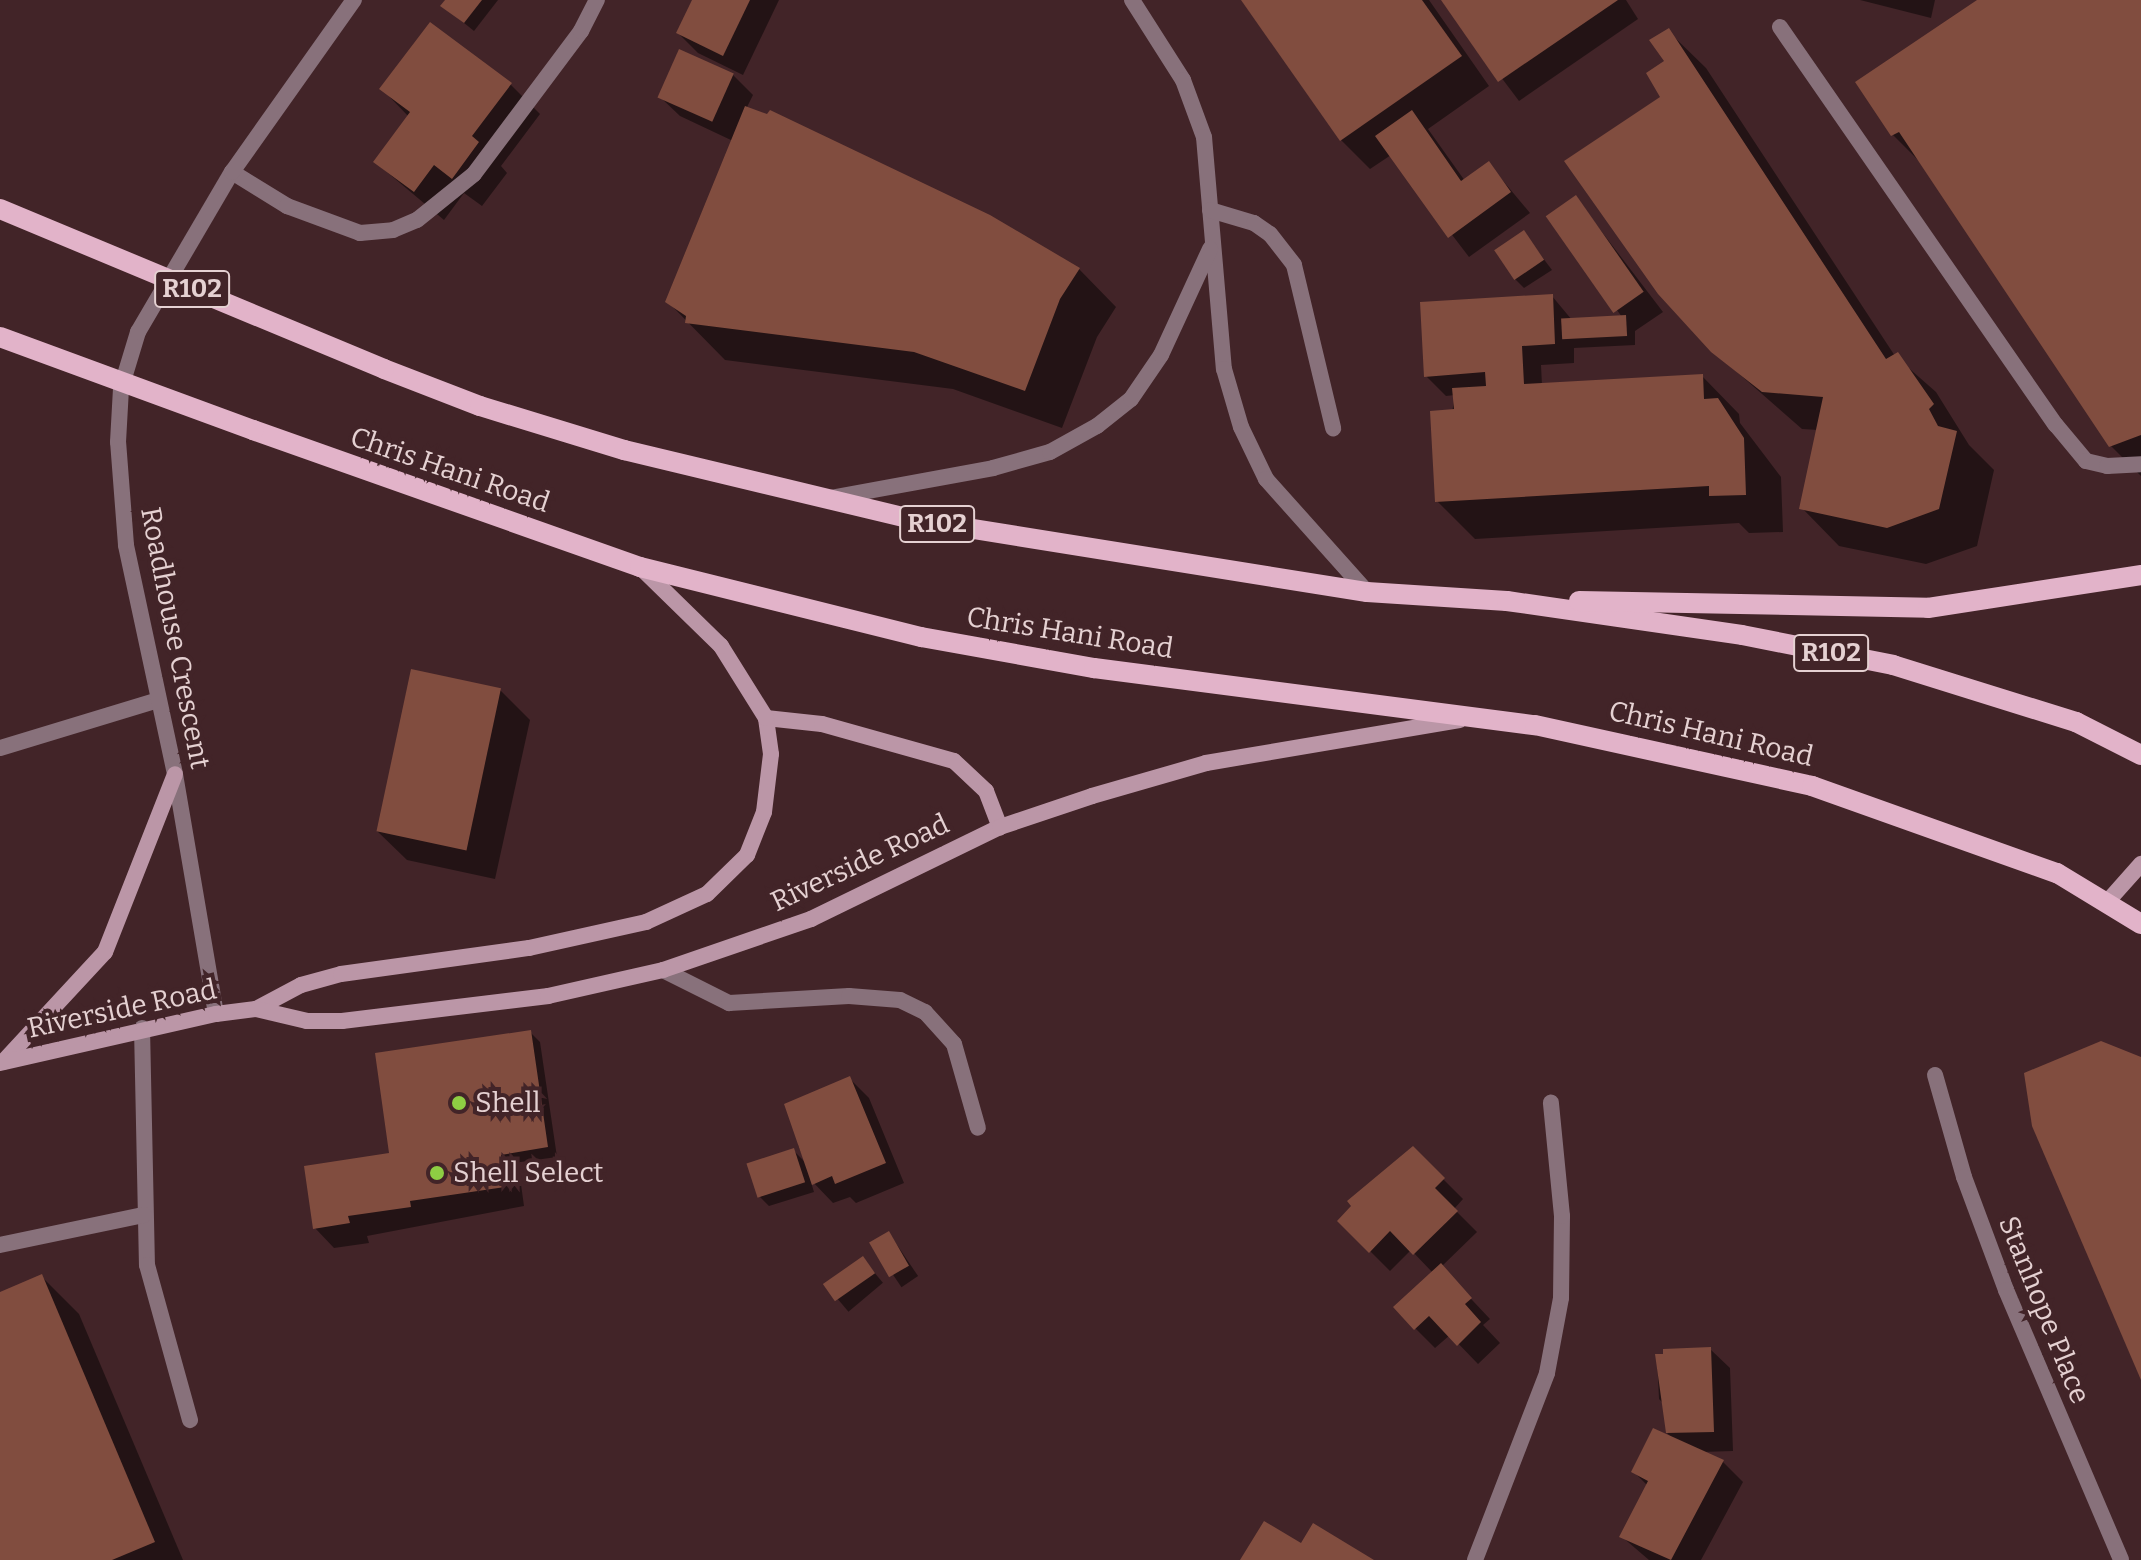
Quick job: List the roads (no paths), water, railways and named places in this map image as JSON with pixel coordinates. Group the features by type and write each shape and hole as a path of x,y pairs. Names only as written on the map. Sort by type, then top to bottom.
{"main road":[{"name":"R102","path":"0,209 384,369 480,406 624,450 911,519 1367,592 1507,601 1742,635 1893,665 2076,722 2141,755"},
{"name":"Chris Hani Road","path":"0,337 640,567 921,637 1078,665 1482,716 1618,740 1855,799 2057,873 2108,901 2141,924"},
{"name":"Riverside Road","path":"1,1063 142,1028 256,1009 320,979 544,945 646,922 707,894 747,855 764,812 771,754 766,718 721,646 640,567"},
{"path":"1507,601 1928,608 2141,575"},
{"name":"Riverside Road","path":"256,1009 307,1021 342,1021 548,996 663,970 811,919 1000,827 1206,763 1482,716"},
{"path":"766,718 822,724 954,761 986,791 1000,827"},
{"path":"1,1063 105,952 175,774"},
{"path":"2108,901 2141,864"}],"street":[{"name":"Roadhouse Crescent","path":"216,1014 175,774 126,545 118,442 121,388 138,332 232,172 354,0"},
{"path":"232,172 287,206 360,233 393,230 417,220 474,174 581,31 597,0"},
{"path":"1132,0 1183,80 1204,137 1211,247 1224,369 1241,427 1266,479 1367,592"},
{"path":"1780,27 2076,449 2086,461 2107,466 2141,464"},
{"path":"1210,210 1254,223 1270,234 1294,265 1333,428"},
{"path":"827,498 993,468 1050,452 1097,426 1131,399 1161,355 1211,247"},
{"path":"0,748 158,700"},
{"path":"663,970 729,1003 863,996 900,1000 925,1012 954,1044 978,1128"},
{"path":"142,1028 144,1215 158,1315 190,1420"},
{"name":"Stanhope Place","path":"1935,1075 1964,1177 2006,1290 2121,1560"},
{"path":"1475,1560 1547,1373 1561,1298 1562,1216 1551,1103"},
{"path":"0,1245 144,1215"}],"place":[{"name":"Shell","path":"459,1103"},
{"name":"Shell Select","path":"437,1173"}]}
